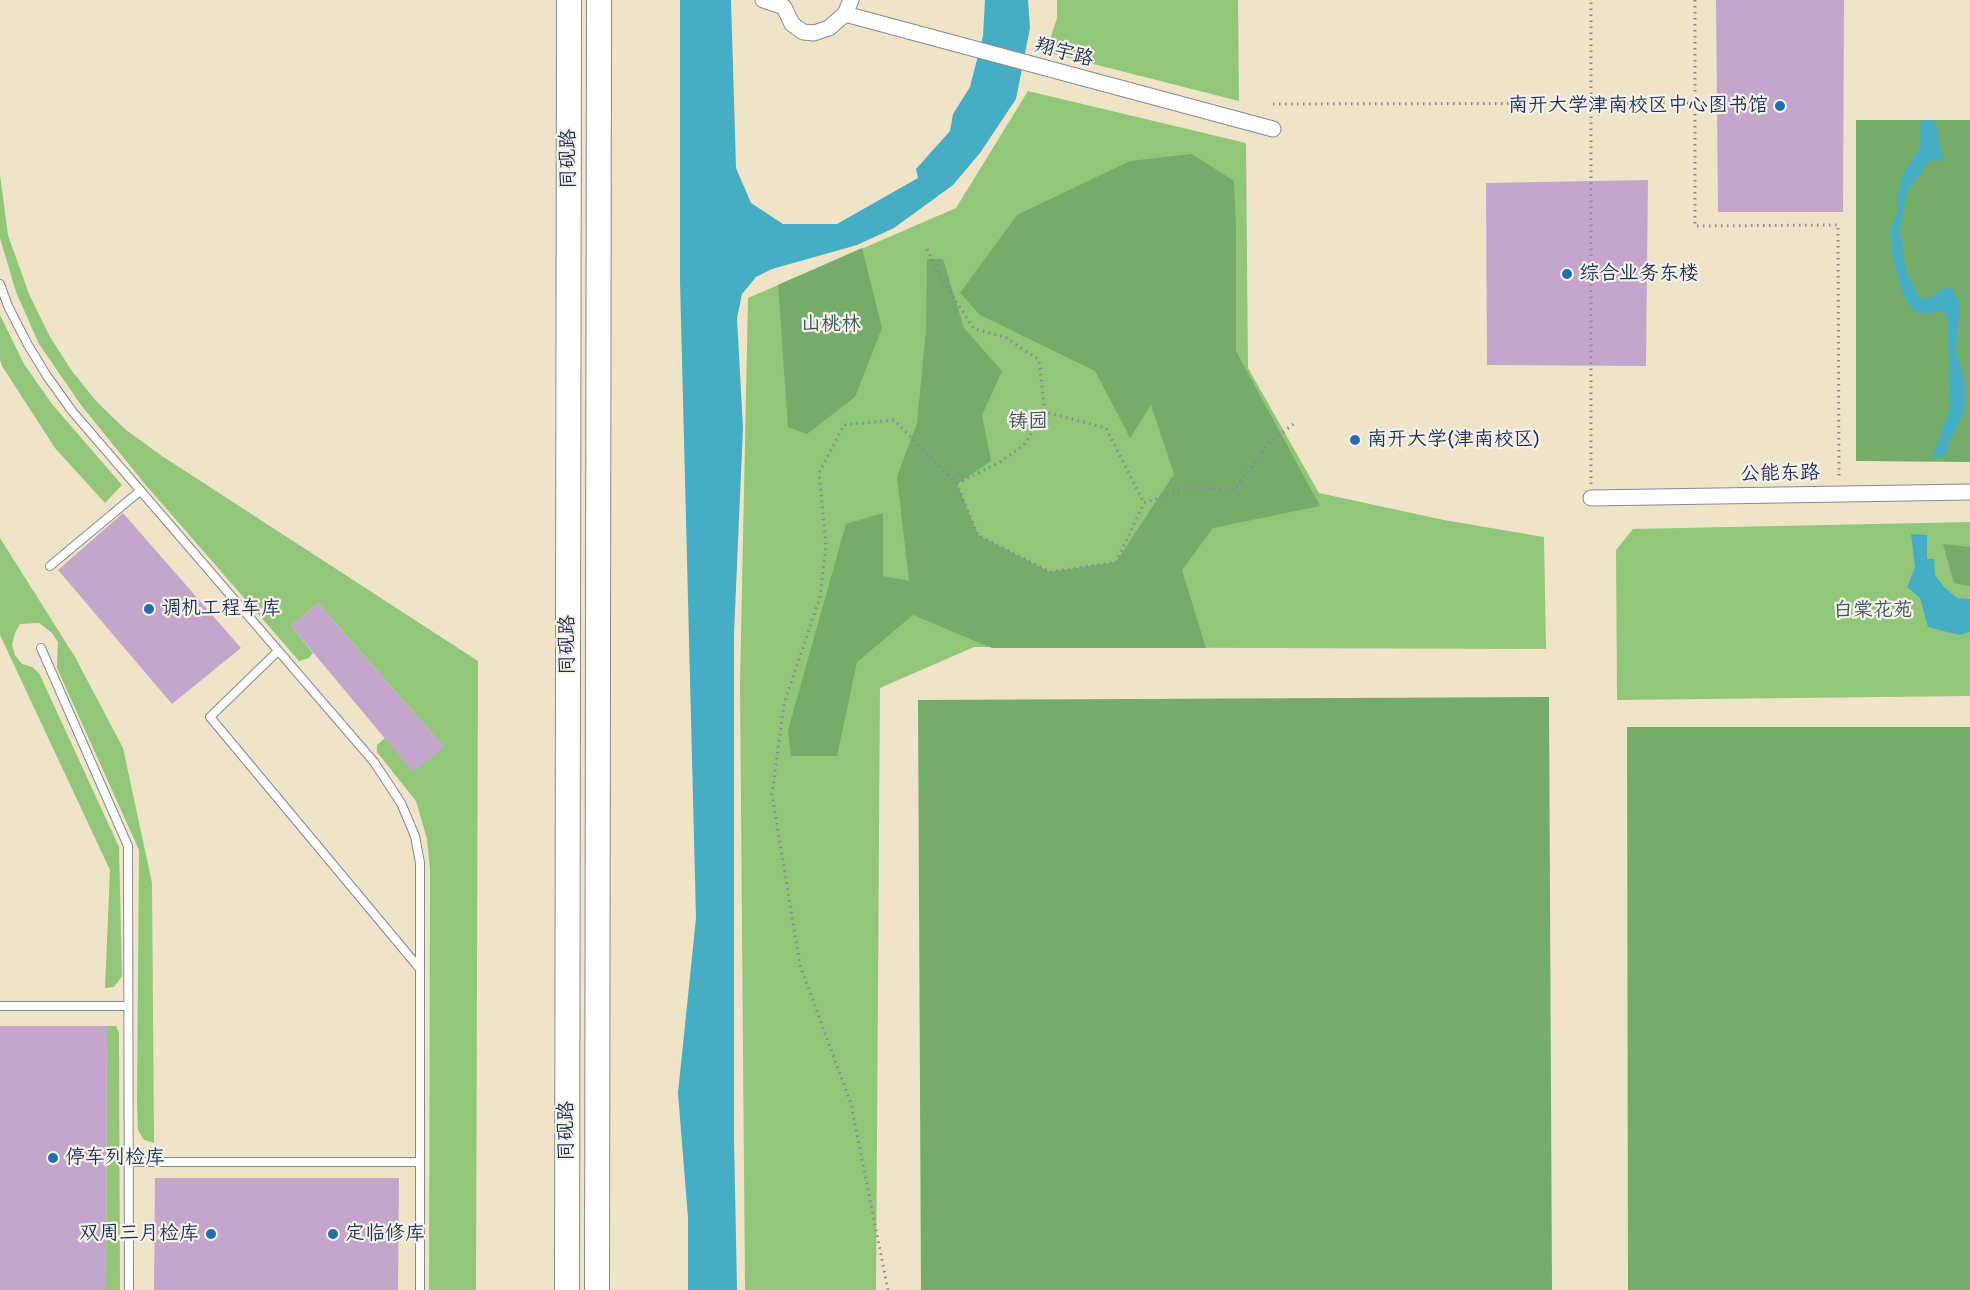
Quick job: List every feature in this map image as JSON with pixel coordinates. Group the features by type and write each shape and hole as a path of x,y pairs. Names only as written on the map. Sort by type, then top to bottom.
{"main road":[{"name":"同砚路","path":"567,1290 569,0"},
{"name":"同砚路","path":"597,1290 599,0"}],"street":[{"path":"763,0 783,4 792,24 803,32 814,33 829,28 848,7"},
{"name":"翔宇路","path":"848,7 934,39 1273,129"},
{"name":"公能东路","path":"1591,498 1970,492"}],"lane":[{"path":"0,284 8,306 46,376 72,411 374,762 401,803 415,836 420,863 420,1290"},
{"path":"50,566 140,491"},
{"path":"41,648 128,846 129,1290"},
{"path":"278,651 210,717 420,969"},
{"path":"0,1006 129,1006"},
{"path":"129,1162 420,1162"}],"path":[{"path":"1591,498 1592,0"},
{"path":"1695,0 1695,226 1838,225 1839,494"},
{"path":"1273,104 1695,103"},
{"path":"927,249 943,281 974,329 1005,337 1039,360 1045,412 1024,445 1000,462 957,484"},
{"path":"1045,412 1106,428 1144,503"},
{"path":"888,1290 851,1104 800,965 772,794 784,704 820,597 825,546 819,473 844,425 894,420 957,484 978,535 1050,572 1116,562 1144,503 1185,488 1235,489 1269,443 1295,423"}],"green space":[{"path":"1057,0 1238,0 1239,101 1046,52 1057,18"},
{"name":"铸园","path":"1028,91 1246,143 1248,368 1319,493 1444,520 1544,537 1546,649 974,647 880,688 876,1290 745,1290 740,684 748,298 956,208"},
{"path":"1856,120 1970,120 1970,462 1856,461"},
{"path":"1192,154 1234,181 1236,351 1320,506 1213,528 1182,570 1206,648 992,648 913,615 857,662 837,756 791,756 788,730 846,524 883,513 883,576 909,581 897,477 917,423 926,330 927,259 943,259 964,328 1002,371 982,415 991,461 957,484 978,535 1050,572 1116,562 1174,474 1151,405 1130,438 1095,371 980,315 960,293 1017,215 1130,161"},
{"path":"0,175 8,235 29,294 50,337 72,371 96,401 126,430 162,456 478,661 476,1290 429,1290 430,870 427,839 416,801 377,752 377,745 385,738 443,746 318,603 291,626 313,653 309,658 299,661 144,483 81,405 39,344 16,292 0,238"},
{"name":"山桃林","path":"862,248 882,328 855,397 807,434 788,427 778,285"},
{"path":"0,315 24,364 52,404 122,485 105,503 55,448 2,366"},
{"name":"白棠花苑","path":"1970,522 1970,696 1617,700 1616,550 1633,529"},
{"path":"0,538 75,657 123,748 152,883 154,1143 144,1140 138,1130 139,850 57,668 58,642 52,633 39,623 20,624 12,645 15,655 22,664 32,667 39,673 119,847 122,976 114,987 105,988 110,870 0,635"},
{"path":"1943,544 1970,547 1970,586 1954,583"},
{"path":"1549,697 1552,1290 921,1290 918,700"},
{"path":"1627,727 1970,727 1970,1290 1628,1290"},
{"path":"107,1026 116,1026 119,1033 120,1290 106,1290"}],"water":[{"path":"680,0 731,0 736,168 751,203 783,224 837,224 918,178 916,169 950,131 953,114 970,87 983,36 985,0 1028,0 1030,28 1016,99 980,153 953,185 894,228 857,245 772,269 756,277 742,294 737,318 743,428 734,634 734,1138 737,1290 688,1290 688,1218 678,1093 696,918 680,281"},
{"path":"1921,120 1935,121 1944,163 1936,159 1926,164 1907,191 1900,233 1906,271 1920,298 1931,298 1942,289 1951,288 1960,303 1956,350 1965,384 1965,409 1944,456 1932,458 1949,411 1947,315 1940,311 1926,314 1914,312 1902,293 1893,258 1890,231 1898,211 1897,197 1902,176 1920,148"},
{"path":"1911,534 1927,535 1927,559 1934,559 1935,575 1944,587 1957,598 1970,599 1970,632 1959,635 1928,627 1920,598 1907,587 1915,567"}],"building":[{"name":"南开大学津南校区中心图书馆","path":"1716,0 1844,0 1843,212 1718,212"},
{"name":"综合业务东楼","path":"1648,180 1646,366 1487,365 1486,183"},
{"name":"调机工程车库","path":"123,513 241,648 172,704 58,570"},
{"path":"318,603 444,747 413,772 291,626"},
{"name":"停车列检库","path":"0,1026 107,1026 106,1290 0,1290"},
{"path":"155,1178 399,1178 398,1290 154,1290"}],"place":[{"name":"南开大学津南校区中心图书馆","path":"1780,106"},
{"name":"综合业务东楼","path":"1567,274"},
{"name":"南开大学(津南校区)","path":"1355,440"},
{"name":"调机工程车库","path":"149,609"},
{"name":"停车列检库","path":"53,1158"},
{"name":"双周三月检库","path":"211,1234"},
{"name":"定临修库","path":"333,1234"}]}
